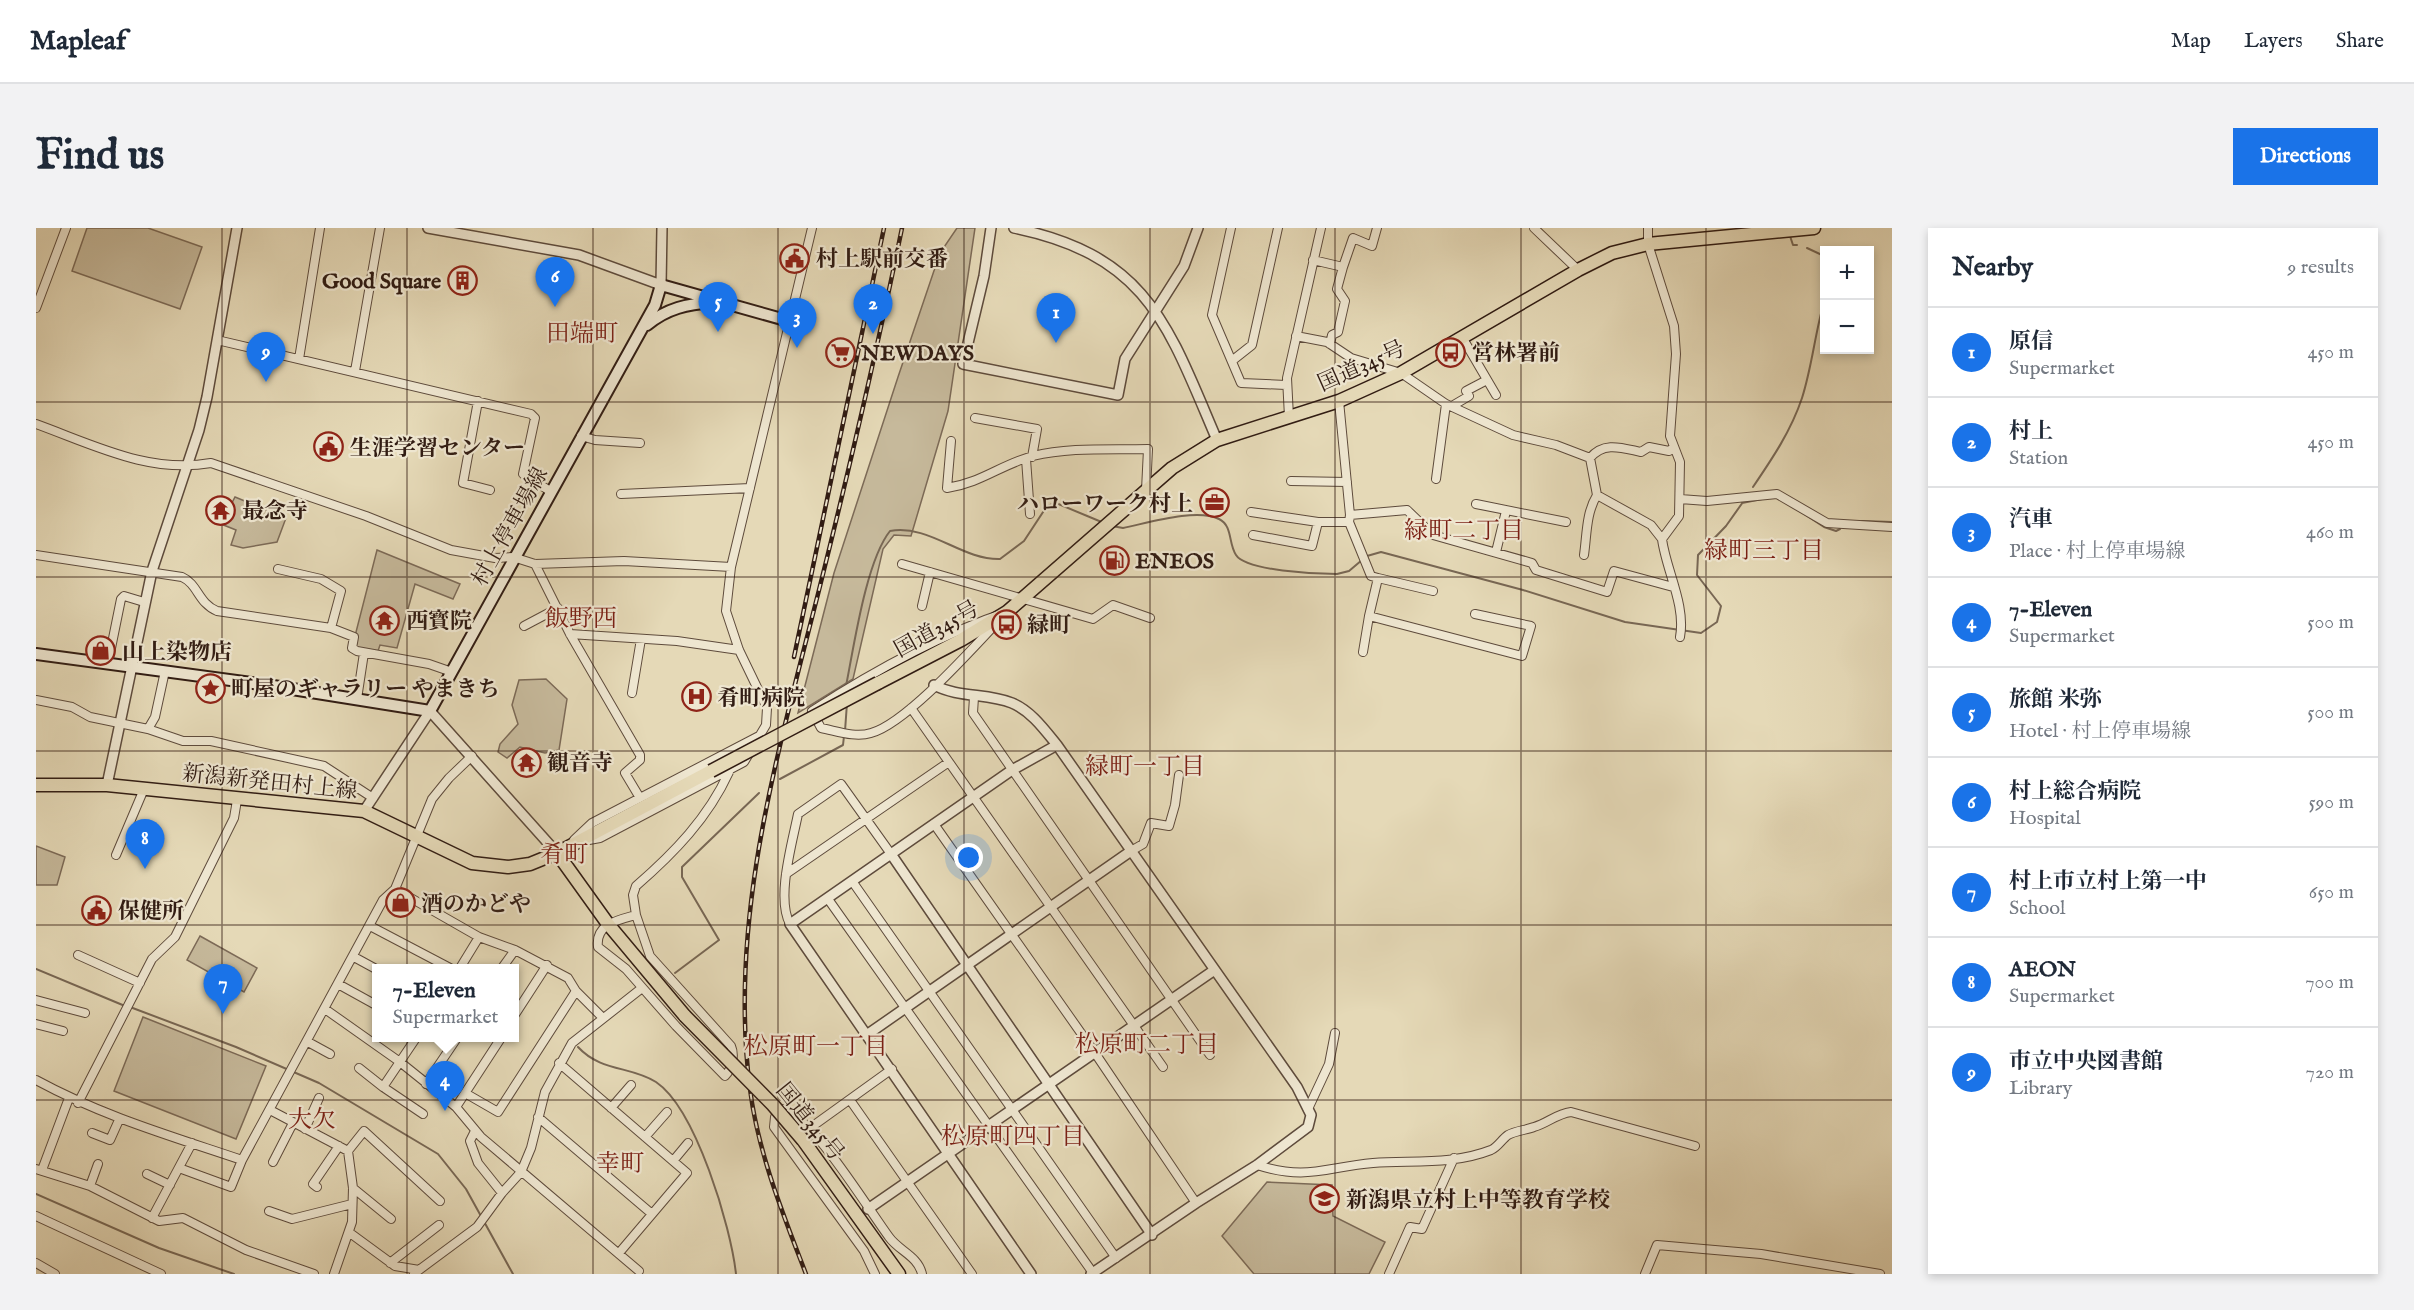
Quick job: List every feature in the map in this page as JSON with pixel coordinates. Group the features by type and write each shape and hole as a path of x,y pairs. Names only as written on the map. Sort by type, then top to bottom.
{"main road":[{"name":"国道345号","path":"899,1274 803,1140 773,1105 685,1016 608,924 557,853 570,844 961,640 1007,612 1172,468 1216,441 1339,401 1401,373 1578,270 1612,253 1648,244 1814,228"},
{"path":"661,285 789,321"},
{"name":"村上停車場線","path":"430,711 513,557 655,305 661,285"},
{"path":"641,330 661,313 686,304 719,301"},
{"path":"36,654 430,711"},
{"name":"新潟新発田村上線","path":"36,785 107,785 364,812 472,863 508,867 530,864 557,853"}],"street":[{"path":"36,308 66,228"},
{"path":"107,785 152,571 199,430 237,228"},
{"path":"299,359 320,228"},
{"path":"355,371 380,228"},
{"path":"428,228 579,255 661,285 662,228"},
{"path":"570,844 600,838 744,762 766,725 767,708 739,650 726,611 731,567 812,228"},
{"path":"991,228 984,276 963,364 1118,394 1125,359 1184,266 1198,228"},
{"path":"1014,228 1063,240 1082,248 1125,277 1157,311 1188,373 1216,441"},
{"path":"1231,228 1212,315 1241,383 1286,385"},
{"path":"1233,360 1252,345 1278,228"},
{"path":"1290,417 1286,385 1321,228"},
{"path":"1330,344 1332,336 1338,332 1346,301 1337,289 1353,238 1372,246 1377,228"},
{"path":"1534,228 1578,270"},
{"path":"1648,228 1648,244 1674,326 1676,354 1670,436 1680,462 1679,516 1662,539"},
{"path":"1313,260 1343,267"},
{"path":"1296,336 1330,344 1351,358 1401,373 1449,405 1513,435 1556,445 1590,458"},
{"path":"1462,337 1496,395"},
{"path":"217,340 531,414 535,418 523,474 550,491"},
{"path":"1449,405 1469,396 1466,391 1487,380"},
{"path":"478,401 463,483 490,490"},
{"path":"1339,401 1350,519 1371,576 1433,591"},
{"path":"1436,479 1449,405"},
{"path":"975,418 1037,429 1029,458 1030,514"},
{"path":"36,424 145,463 186,468 212,463 366,516 451,550 495,558 513,557 535,564 624,561 731,567"},
{"path":"581,436 595,440 640,443"},
{"path":"951,441 947,488 969,485 1029,458 1070,451 1148,449 1146,490"},
{"path":"1590,458 1596,451 1608,445 1641,452 1649,447 1669,451 1674,447"},
{"path":"1584,555 1589,527 1588,509 1597,495 1590,458"},
{"path":"1291,481 1347,482"},
{"path":"621,494 750,488"},
{"path":"1680,500 1707,501 1777,494 1827,523 1892,527"},
{"path":"1597,495 1652,525 1662,539 1665,563 1682,626 1680,637"},
{"path":"1476,504 1566,522"},
{"path":"1251,512 1318,522 1407,510 1433,535 1532,563 1536,570 1607,592 1614,571 1673,587"},
{"path":"1496,552 1506,511"},
{"path":"1253,535 1312,546 1318,522"},
{"path":"36,555 152,571 189,580 205,606 217,611 331,628 354,637 352,648 364,653 429,664 452,672"},
{"path":"535,564 570,633 640,755 640,760 625,774 640,798"},
{"path":"902,564 1093,619 1113,605 1150,618"},
{"path":"278,570 321,579 341,591 331,628"},
{"path":"922,606 930,572"},
{"path":"1363,652 1378,578"},
{"path":"108,663 121,599 124,596 144,602"},
{"path":"524,626 558,608"},
{"path":"1007,612 911,708 883,728 869,734 851,734 821,728 812,711 840,693 965,626 1007,612"},
{"path":"1369,616 1522,656 1531,626 1475,614"},
{"path":"570,633 676,641 739,650"},
{"path":"632,693 641,639"},
{"path":"357,699 364,653"},
{"path":"148,729 155,717 165,671"},
{"path":"828,899 1092,1274 1196,1203 1257,1165 1308,1127 1311,1115 1297,1088 1057,745 1033,717 1012,703 949,693 934,685"},
{"path":"974,697 974,713 1210,1055"},
{"path":"36,700 72,707 90,717 148,729 183,741 211,741 324,766 373,798"},
{"path":"911,708 1163,1067"},
{"path":"364,812 430,711 557,853"},
{"path":"570,844 592,823 760,735"},
{"path":"790,924 1012,770 1057,745"},
{"path":"179,1168 231,1187 242,1160 383,900 395,889 414,837 439,789 472,756"},
{"path":"786,874 949,762"},
{"path":"636,915 608,924 601,932 598,947 626,969 725,1076 729,1071 733,1055 731,1046 650,956 636,915 634,888 680,846 713,802 729,771"},
{"path":"868,1034 1143,844 1151,823 1169,826 1175,806 1179,775"},
{"path":"1031,1274 785,915 786,874 798,814 842,783 1152,1234"},
{"path":"116,855 144,789"},
{"path":"78,1103 152,959 175,937 212,857 234,818 237,800"},
{"path":"934,824 1095,1053 1196,1203"},
{"path":"852,881 1116,1258"},
{"path":"395,889 479,937 547,965 568,978 576,991 602,1017"},
{"path":"370,926 441,964"},
{"path":"463,964 479,937"},
{"path":"505,964 514,950"},
{"path":"78,955 140,983"},
{"path":"354,957 372,967"},
{"path":"519,1008 547,965"},
{"path":"868,1209 1213,971"},
{"path":"338,984 372,1003"},
{"path":"350,1233 390,1263 416,1272 477,1227 521,1172 531,1149 545,1092 572,1043 602,1017 642,988"},
{"path":"465,1093 498,1112 576,991"},
{"path":"36,1000 85,1013"},
{"path":"325,1009 400,1062 456,1107 476,1131 521,1172 639,1271"},
{"path":"36,1024 63,1031"},
{"path":"1308,1109 1329,1064 1335,1033"},
{"path":"308,1042 330,1054"},
{"path":"383,1088 413,1042"},
{"path":"426,1084 454,1042"},
{"path":"456,1107 498,1042"},
{"path":"559,1063 687,1173 619,1253"},
{"path":"359,1068 383,1088 423,1114"},
{"path":"810,1128 892,1069"},
{"path":"36,1080 78,1103 119,1120 242,1160"},
{"path":"611,1108 631,1085"},
{"path":"69,1098 39,1169 90,1186 159,1221 183,1218 246,1250 314,1274"},
{"path":"305,1129 319,1098"},
{"path":"850,1100 909,1181 972,1274"},
{"path":"875,1274 864,1251 774,1126 774,1120 787,1109 810,1128 892,1241 916,1261 921,1274"},
{"path":"270,1110 348,1150"},
{"path":"645,1137 667,1112"},
{"path":"1257,1165 1282,1173 1324,1173 1372,1163 1420,1162 1454,1158 1493,1149 1509,1135 1537,1127 1557,1114 1571,1112 1695,1146"},
{"path":"538,1117 652,1214"},
{"path":"92,1133 110,1140 119,1120"},
{"path":"273,1162 293,1123"},
{"path":"334,1274 350,1233 353,1188 348,1150 364,1131 440,1201"},
{"path":"476,1131 470,1141 478,1163 502,1193"},
{"path":"152,1218 192,1143"},
{"path":"673,1161 688,1143"},
{"path":"317,1187 314,1184 339,1146"},
{"path":"1389,1274 1410,1227 1422,1229 1454,1158"},
{"path":"90,1186 99,1164"},
{"path":"147,1174 170,1185"},
{"path":"353,1188 391,1219"},
{"path":"269,1211 291,1219 352,1204"},
{"path":"36,1216 162,1274"},
{"path":"390,1263 439,1225"},
{"path":"1645,1274 1657,1245 1761,1254 1880,1274"},
{"path":"36,1263 55,1274"}],"shaded area":[{"path":"87,228 148,228 202,247 180,309 72,271"},
{"path":"957,228 975,228 948,411 911,536 894,535 883,549 853,679 798,713 834,573 898,377 940,253"},
{"path":"235,497 286,518 277,542 243,548 231,545 236,530 221,524"},
{"path":"377,550 460,584 453,599 415,584 397,648 380,645 378,651 355,647 356,632"},
{"path":"546,679 567,699 559,750 545,753 520,747 507,758 498,752 500,744 518,724 512,705 519,680"},
{"path":"36,846 65,857 57,885 36,885"},
{"path":"200,936 257,968 244,992 187,960"},
{"path":"143,1017 266,1066 236,1139 114,1091"},
{"path":"1267,1182 1332,1185 1333,1216 1385,1242 1369,1274 1254,1274 1222,1236"}],"waterway":[{"path":"1790,236 1793,245 1797,245"},
{"path":"1807,248 1820,254"},
{"path":"1753,487 1798,410 1820,318"},
{"path":"1742,503 1762,499"},
{"path":"1367,556 1381,552 1523,590 1625,622 1701,633 1717,622 1721,606 1697,575 1698,555 1726,526 1743,502"},
{"path":"846,686 868,583 874,562 890,531 905,530 919,533 972,554 1000,559 1024,541 1047,506 1056,503 1104,523"},
{"path":"1798,510 1824,527 1836,531 1840,529"},
{"path":"1112,526 1123,528 1185,516 1209,516 1223,522 1236,555 1253,565 1337,574 1349,571 1362,560"},
{"path":"1862,521 1892,522"},
{"path":"845,731 847,703"},
{"path":"780,779 843,745 844,736"},
{"path":"675,973 719,940 682,877 682,867 759,793"},
{"path":"36,969 125,1006"},
{"path":"130,1007 236,1047 319,1083 438,1154 466,1189 513,1274"},
{"path":"578,1047 596,1061 636,1073 656,1082 671,1096 698,1142 709,1170 727,1228 736,1274"},
{"path":"36,1194 159,1248 234,1274"}],"railway":[{"path":"794,657 884,228"},
{"path":"806,1274 765,1160 750,1089 745,1025 746,962 751,899 773,775 852,455 902,228"}],"place":[{"name":"村上駅前交番","path":"795,258"},
{"name":"Good Square","path":"462,280"},
{"name":"村上総合病院","path":"555,307"},
{"name":"旅館 米弥","path":"718,332"},
{"name":"村上","path":"873,334"},
{"name":"原信","path":"1056,343"},
{"name":"汽車","path":"797,348"},
{"name":"NEWDAYS","path":"840,352"},
{"name":"営林署前","path":"1451,352"},
{"name":"市立中央図書館","path":"266,382"},
{"name":"生涯学習センター","path":"329,447"},
{"name":"ハローワーク村上","path":"1214,503"},
{"name":"最念寺","path":"221,510"},
{"name":"ENEOS","path":"1114,560"},
{"name":"西寳院","path":"385,620"},
{"name":"緑町","path":"1006,624"},
{"name":"山上染物店","path":"101,651"},
{"name":"町屋のギャラリー やまきち","path":"210,688"},
{"name":"肴町病院","path":"696,697"},
{"name":"観音寺","path":"526,762"},
{"name":"AEON","path":"145,869"},
{"name":"酒のかどや","path":"400,903"},
{"name":"保健所","path":"97,910"},
{"name":"村上市立村上第一中","path":"223,1014"},
{"name":"7-Eleven","path":"445,1111"},
{"name":"新潟県立村上中等教育学校","path":"1325,1199"}],"district":[{"name":"田端町","path":"582,333"},
{"name":"緑町二丁目","path":"1464,530"},
{"name":"緑町三丁目","path":"1764,550"},
{"name":"飯野西","path":"581,618"},
{"name":"緑町一丁目","path":"1145,766"},
{"name":"肴町","path":"564,854"},
{"name":"松原町二丁目","path":"1147,1044"},
{"name":"松原町一丁目","path":"816,1046"},
{"name":"大欠","path":"312,1119"},
{"name":"松原町四丁目","path":"1013,1136"},
{"name":"幸町","path":"620,1163"}]}
